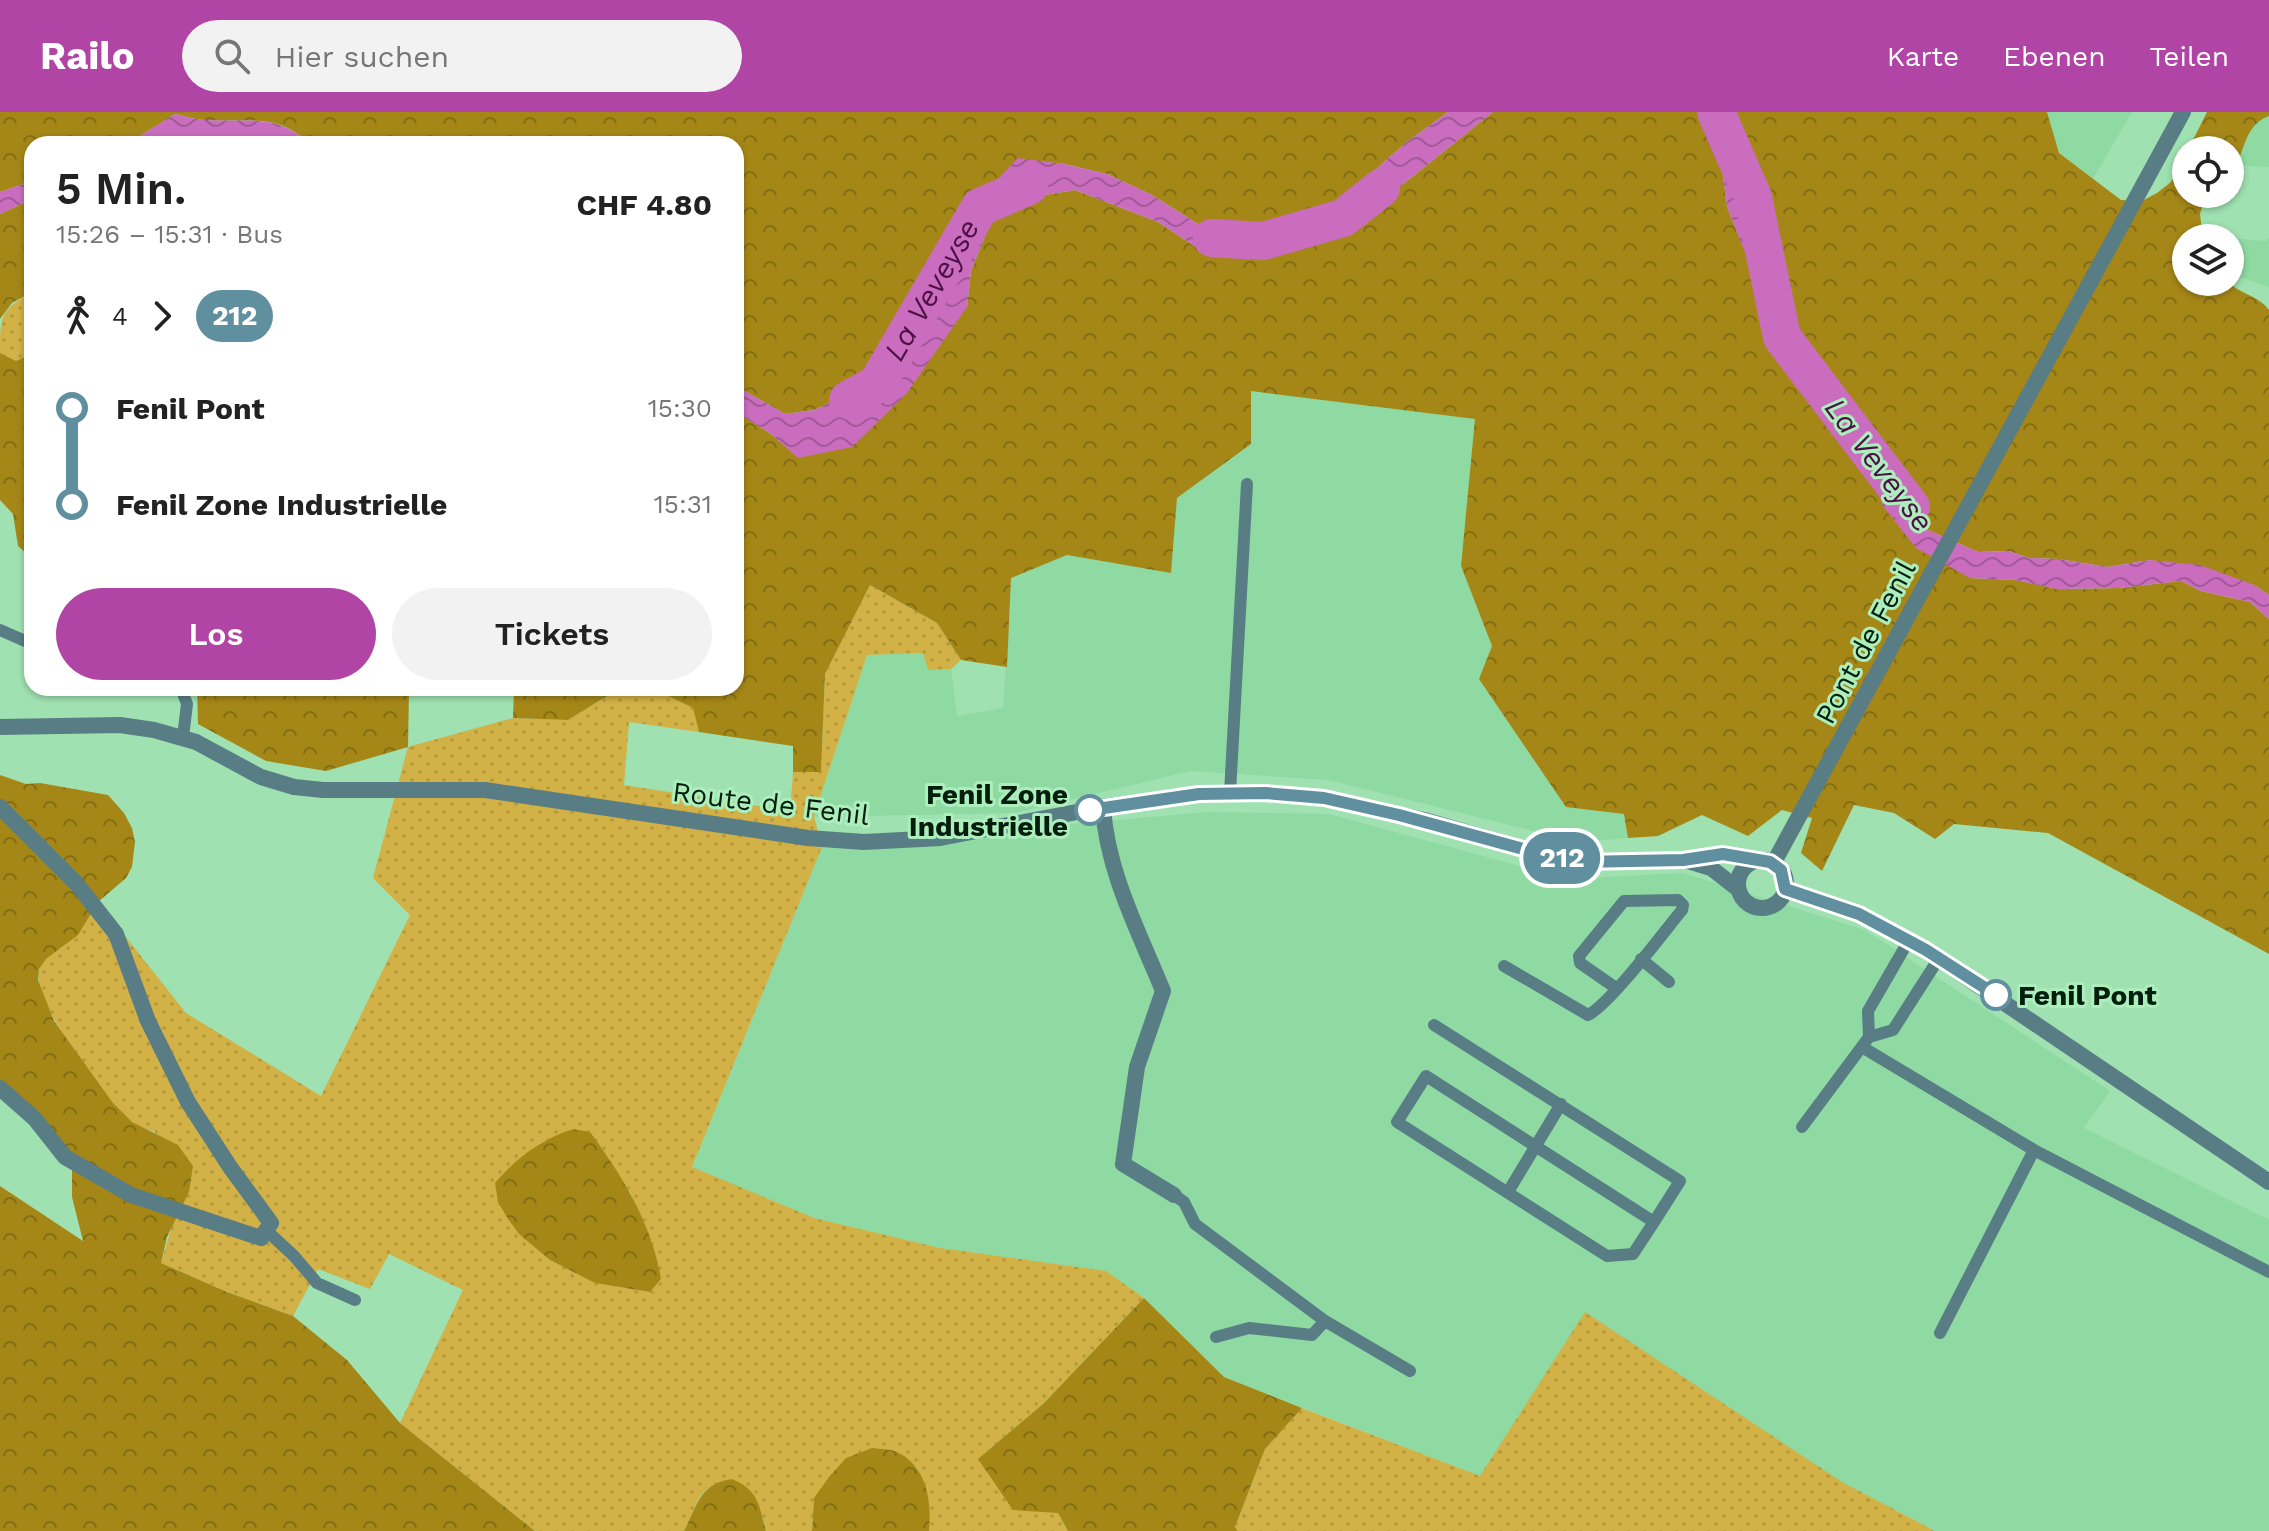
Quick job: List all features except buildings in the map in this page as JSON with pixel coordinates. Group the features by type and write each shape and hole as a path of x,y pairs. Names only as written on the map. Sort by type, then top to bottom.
{"street":[{"name":"Pont de Fenil","path":"1765,862 1795,826 2183,112"},
{"name":"Route de Fenil","path":"0,727 120,725 183,737 261,777 294,787 323,790 485,790 808,838 864,842 940,838 1103,807 1199,794 1265,793 1324,798 1424,820 1580,862 1683,860 1723,854 1765,862"},
{"path":"0,807 76,883 116,934 148,1021 188,1102 271,1223 261,1238 131,1195 65,1157 35,1119 0,1088"},
{"path":"1103,807 1105,834 1123,893 1163,991 1137,1067 1123,1164 1174,1195"},
{"name":"Route de Fenil","path":"1683,860 1711,868 1738,889"},
{"path":"1765,862 1783,874 1785,889 1777,902 1763,908 1748,904 1738,889 1741,872 1750,864 1765,862"},
{"path":"1785,889 1859,914 1939,958 2269,1182"}],"lane":[{"path":"1230,793 1247,484"},
{"path":"0,630 24,640"},
{"path":"183,737 187,704 184,696"},
{"path":"1504,966 1588,1015 1596,1011 1616,988 1641,959 1682,910 1683,905 1678,900 1624,901 1579,956 1580,963 1616,988"},
{"path":"1866,1042 1868,1011 1909,940"},
{"path":"1802,1127 1866,1042 1893,1030 1939,958"},
{"path":"1641,959 1669,982"},
{"path":"1434,1025 1680,1181 1654,1222 1633,1254 1607,1256 1397,1122 1426,1076 1654,1222"},
{"path":"1866,1042 2034,1150 2269,1272"},
{"path":"1508,1192 1561,1104"},
{"path":"1940,1333 2034,1150"},
{"path":"1174,1195 1184,1202 1195,1224 1325,1321 1410,1371"},
{"path":"266,1230 317,1283 355,1300"},
{"path":"1216,1337 1249,1328 1312,1335 1325,1321"}],"shaded area":[{"path":"2047,112 2132,112 2093,179 2059,153"},
{"path":"2269,116 2269,167 2244,165 2244,146 2251,129"},
{"path":"2269,238 2269,287 2244,279 2244,239 2265,241"},
{"path":"24,297 24,358 16,361 0,353 2,322 14,304"},
{"path":"1251,390 1476,419 1461,566 1492,647 1625,814 1628,838 1578,842 1328,780 1191,771 1015,813 814,817 867,655 923,653 928,670 951,669 957,716 1003,708 1011,578 1067,555 1171,573 1177,498 1251,444"},
{"path":"870,585 937,623 961,660 951,669 928,670 923,653 867,655 814,816 822,847 692,1167 814,1218 940,1248 1106,1271 1144,1298 1044,1403 978,1459 1058,1513 1068,1531 929,1531 928,1498 917,1467 814,1498 812,1531 766,1531 763,1518 708,1488 699,1498 684,1531 535,1531 400,1423 463,1290 389,1254 370,1289 318,1269 293,1316 161,1263 172,1226 155,1132 134,1124 106,1095 59,1028 40,986 42,963 68,942 98,902 186,1013 321,1096 410,915 373,878 408,747 513,718 568,720 607,696 668,696 693,708 699,732 629,722 624,785 790,811 793,772 821,772 825,674","holes":["573,1129 611,1165 631,1194 650,1292 596,1283 550,1260 539,1144"]},
{"path":"1207,812 1329,814 1567,879 1683,873 1865,930 2110,1091 2084,1128 2269,1220 2269,1531 1935,1531 1842,1482 1480,1476 1224,1377 1144,1298 1106,1271 940,1248 814,1218 692,1168 822,847"},
{"path":"1585,1312 1842,1482 1935,1531 1238,1531 1235,1527 1265,1449 1302,1408 1480,1476"}],"green space":[{"path":"0,112 1448,112 1368,176 1343,218 1263,241 1209,231 1152,195 1107,174 1064,164 1018,159 953,254 926,316 896,360 847,395 814,410 785,414 744,391 744,136 300,136 274,123 203,120 175,114 140,136 24,136 24,184 0,192"},
{"path":"1493,112 1703,112 1720,152 1727,207 1776,328 1781,252 1716,112 2047,112 2059,153 2121,200 2142,201 2172,180 2172,208 2202,208 2201,224 2172,224 2172,296 2244,296 2244,293 2269,310 2269,595 2254,585 2149,560 2108,567 2029,558 2009,551 1978,552 1928,530 1907,484 1871,472 1970,578 2015,580 2058,589 2119,588 2181,581 2201,591 2250,602 2269,619 2269,954 2048,833 1954,824 1935,839 1894,813 1854,805 1822,871 1801,853 1812,818 1782,810 1748,836 1702,815 1658,836 1628,838 1624,814 1566,807 1479,679 1492,646 1461,566 1475,419 1251,391 1251,444 1177,498 1171,573 1067,555 1011,578 1007,667 961,660 937,623 870,585 825,674 821,772 793,772 793,746 699,732 693,708 668,696 744,696 744,417 771,434 798,457 967,307 971,271 994,214 1039,196 1075,190 1158,222 1211,257 1309,244 1402,185"},
{"path":"2207,112 2269,112 2269,116 2254,127 2244,146 2244,136 2195,136"},
{"path":"24,203 24,296 12,303 0,319 0,214"},
{"path":"0,353 16,361 24,358 24,552 18,546 13,514 0,500"},
{"path":"197,696 409,696 408,747 326,771 266,761 198,724"},
{"path":"514,696 607,696 568,720 513,718"},
{"path":"0,775 26,784 40,783 108,795 132,828 135,842 132,867 126,878 98,902 78,935 46,959 39,969 38,980 54,1021 113,1103 132,1122 178,1145 193,1166 189,1192 167,1237 161,1263 293,1316 347,1360 400,1423 535,1531 0,1531 0,1186 83,1241 72,1197 72,1169 0,1088"},
{"path":"573,1129 590,1132 625,1184 643,1220 661,1279 650,1292 595,1283 550,1260 519,1234 498,1202 495,1183 512,1165 540,1144"},
{"path":"1144,1298 1224,1377 1302,1408 1265,1449 1235,1527 1238,1531 1068,1531 1058,1513 1013,1510 978,1459 1044,1403"},
{"path":"872,1448 897,1452 915,1466 928,1497 929,1531 812,1531 814,1498 829,1477 846,1458"},
{"path":"732,1479 753,1494 766,1531 684,1531 706,1491 721,1481"}],"water":[{"path":"1448,112 1493,112 1367,209 1309,244 1263,260 1211,257 1158,222 1075,190 1039,196 994,214 971,271 967,307 907,393 852,447 798,458 771,434 744,417 744,391 785,414 814,410 847,395 896,360 926,316 953,254 996,181 1018,158 1107,174 1152,195 1209,231 1263,241 1343,218 1368,176"},
{"path":"1703,112 1716,112 1781,252 1789,301 1785,327 1775,328 1727,207 1720,152"},
{"path":"175,114 203,120 273,123 300,136 140,136"},
{"path":"24,184 24,203 0,214 0,192"},
{"path":"1882,463 1907,484 1928,530 1978,552 2009,551 2029,558 2108,567 2149,560 2200,565 2254,585 2269,595 2269,619 2250,602 2201,591 2181,581 2119,588 2057,589 2015,580 1970,578 1916,548 1883,506 1871,472"}],"waterway":[{"name":"La Veveyse","path":"1716,112 1753,197 1782,337 1911,507"},
{"name":"La Veveyse","path":"848,400 877,384 980,207 1029,186"},
{"name":"La Veveyse","path":"1212,238 1263,241 1343,218 1381,188"}],"bus line":[{"name":"212","path":"1090,810 1199,794 1265,793 1324,798 1424,820 1580,862 1683,860 1723,854 1766,861 1781,870 1785,889 1859,914 1926,950 1996,995"}],"place":[{"name":"Fenil Zone Industrielle","path":"1090,810"},
{"name":"Fenil Pont","path":"1996,995"}]}
